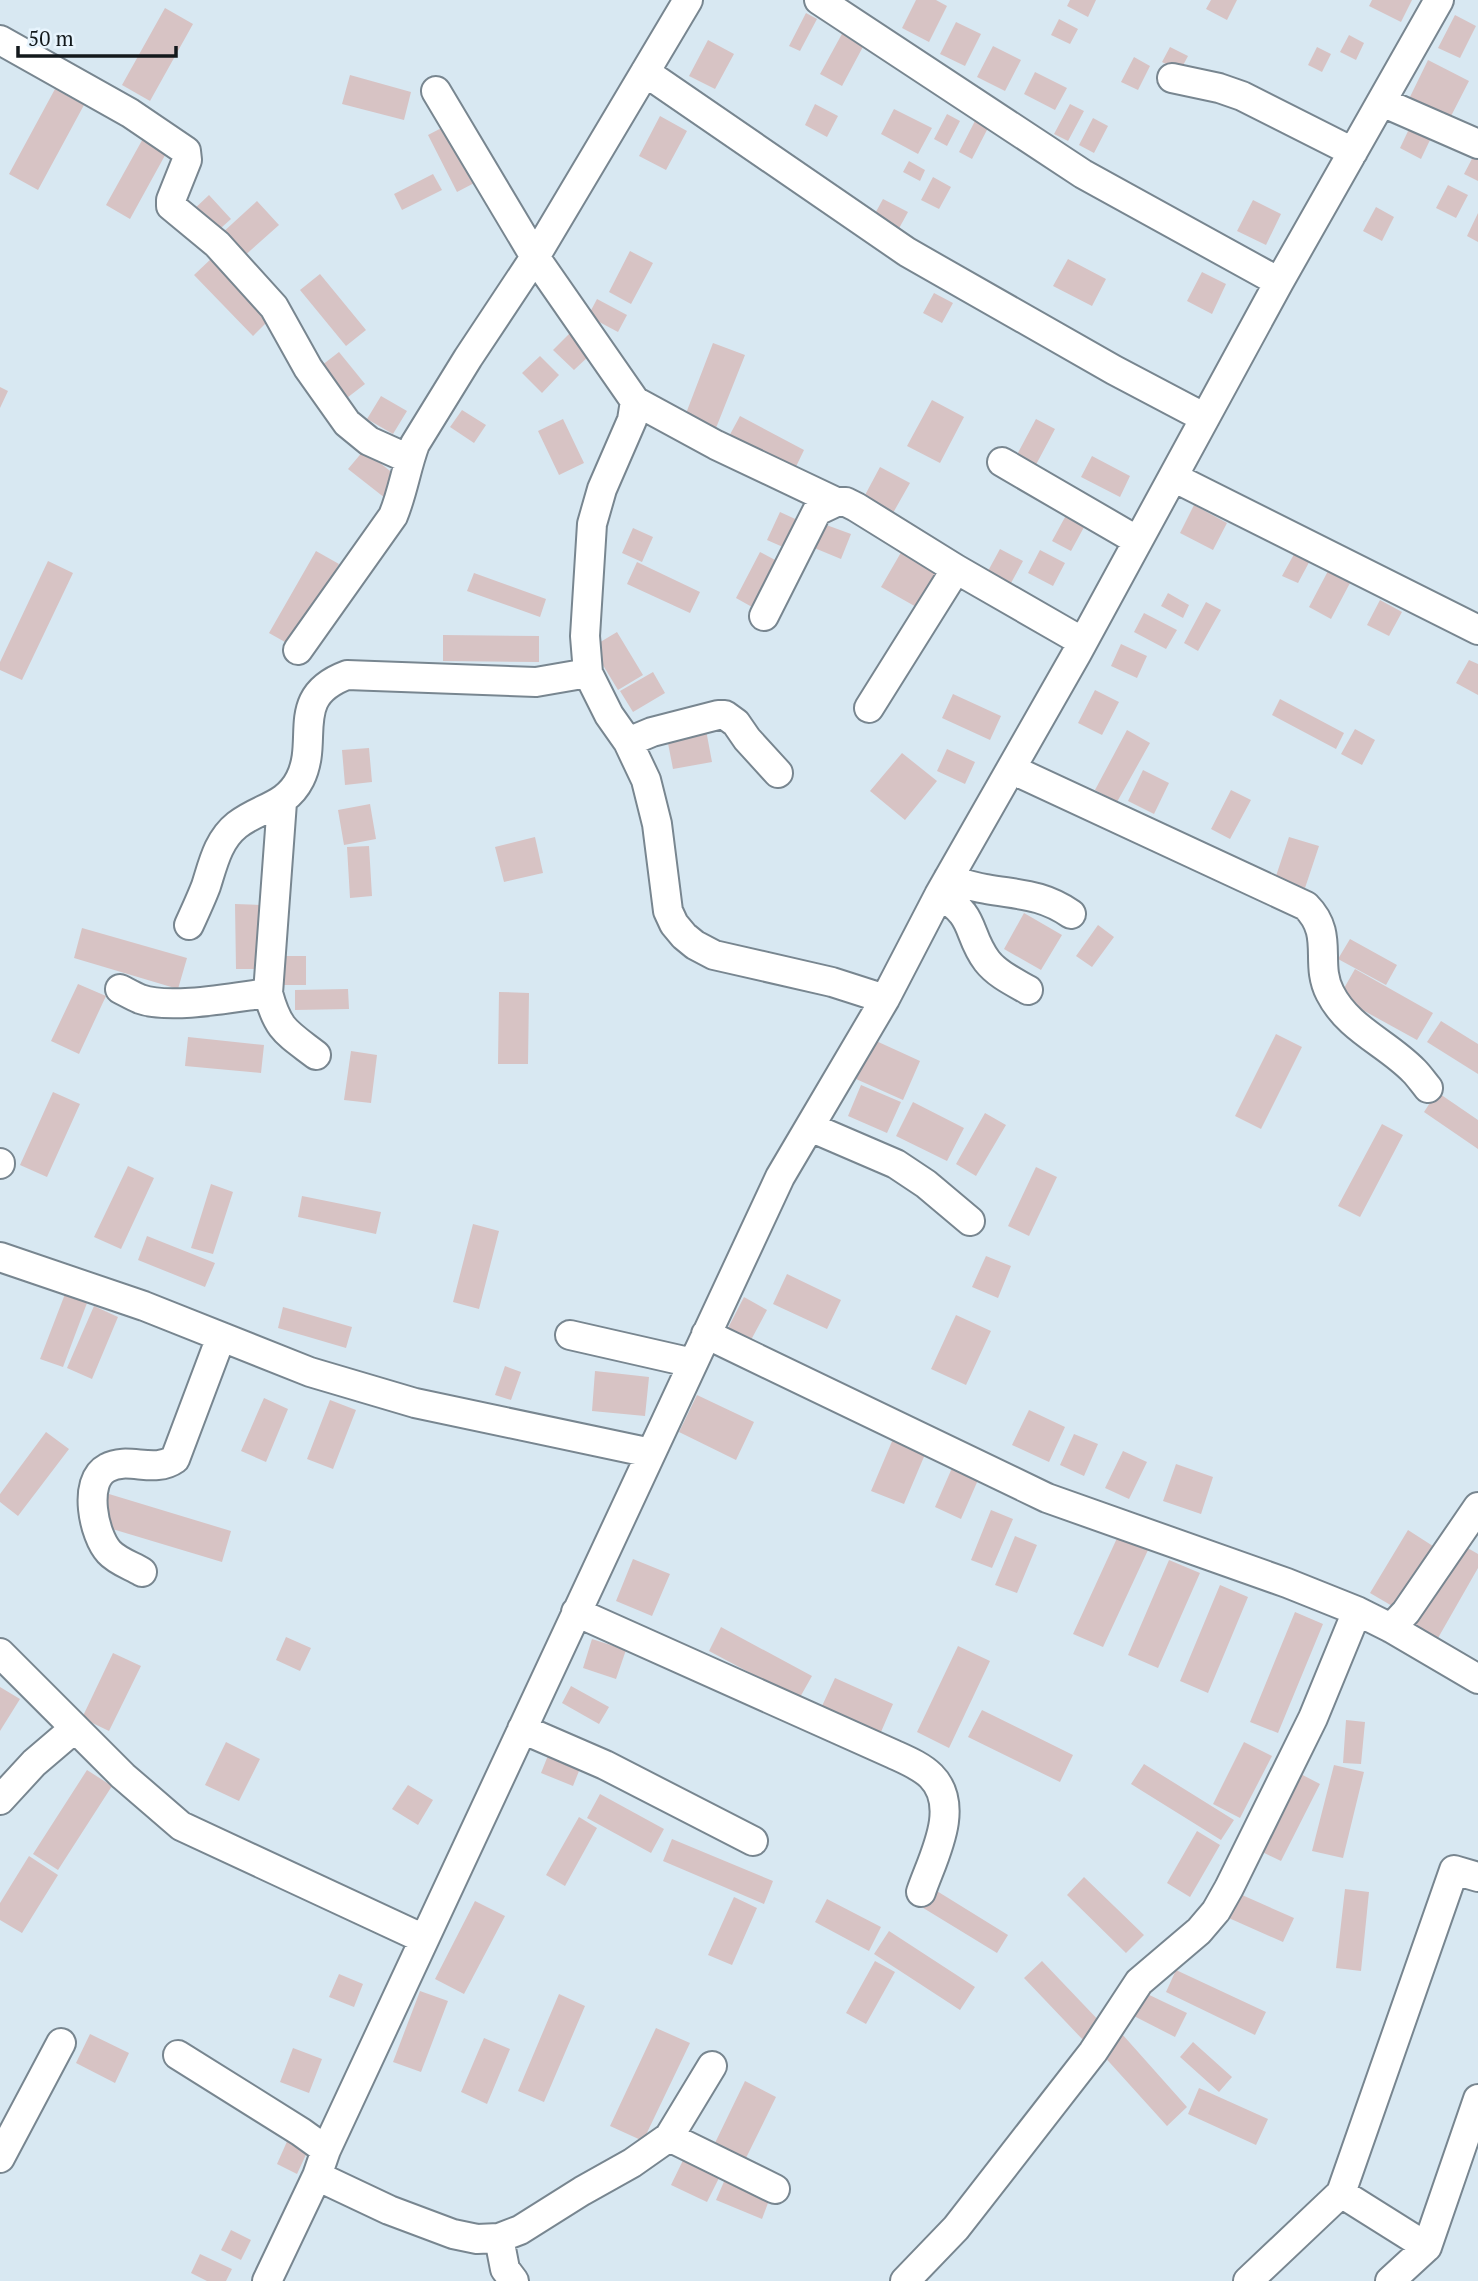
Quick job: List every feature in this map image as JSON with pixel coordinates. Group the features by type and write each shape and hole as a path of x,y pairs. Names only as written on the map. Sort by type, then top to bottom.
{"street":[{"path":"298,650 393,516 401,498 409,459 423,431 535,257 688,0"},
{"path":"819,0 1083,174 1279,282"},
{"path":"267,2281 779,1177 885,999 944,887 1083,642 1279,282 1439,0"},
{"path":"0,40 131,113 187,152 187,160 171,206 217,244 274,307 308,368 346,423 369,441 409,459"},
{"path":"645,72 907,252 1114,370 1205,418"},
{"path":"1172,78 1219,88 1241,96 1353,152"},
{"path":"436,91 535,257 635,401 716,445 835,502 846,502 856,507 956,569 1083,642"},
{"path":"1382,102 1478,144"},
{"path":"635,401 632,420 603,489 592,524 585,636 588,673 609,715 628,742 646,780 654,813 668,911 684,936 695,946 714,955 832,982 885,999"},
{"path":"1002,462 1138,541"},
{"path":"1173,477 1478,630"},
{"path":"764,616 817,511 835,502"},
{"path":"869,708 956,569"},
{"path":"189,925 223,839 237,825 282,802 292,792 303,773 308,720 313,704 321,689 332,680 347,675 536,682 588,673"},
{"path":"628,742 652,732 725,715 736,723 755,749 778,773"},
{"path":"1011,769 1306,906 1320,923 1324,978 1336,1005 1350,1021 1413,1070 1428,1087"},
{"path":"282,802 268,993 275,1017 285,1031 316,1055"},
{"path":"944,887 985,889 1039,897 1071,914"},
{"path":"944,887 952,902 970,922 981,952 988,962 1028,990"},
{"path":"120,989 152,1002 192,1003 268,993"},
{"path":"810,1127 896,1164 926,1184 970,1221"},
{"path":"0,1257 144,1306 310,1372 415,1403 650,1453"},
{"path":"706,1334 1047,1498 1287,1583 1357,1611 1478,1679"},
{"path":"570,1335 693,1363"},
{"path":"142,1572 111,1555 97,1532 93,1495 97,1479 107,1468 116,1465 160,1466 175,1459 221,1336"},
{"path":"1391,1628 1406,1612 1478,1507"},
{"path":"905,2281 956,2228 1093,2052 1139,1982 1199,1931 1216,1911 1230,1888 1313,1718 1357,1611"},
{"path":"576,1612 920,1767 933,1778 945,1804 943,1828 921,1892"},
{"path":"0,1653 123,1776 181,1826 424,1939"},
{"path":"0,1800 34,1763 75,1728"},
{"path":"522,1729 606,1765 753,1840"},
{"path":"1248,2281 1341,2193 1454,1870 1478,1877"},
{"path":"0,2158 61,2043"},
{"path":"178,2055 326,2150"},
{"path":"317,2176 389,2210 453,2234 477,2239 499,2238 520,2230 670,2137 712,2066"},
{"path":"1390,2281 1427,2247 1478,2099"},
{"path":"670,2137 775,2189"},
{"path":"1341,2193 1427,2247"},
{"path":"499,2238 505,2269 514,2281"}],"building":[{"path":"916,0 936,0 947,6 929,42 902,28"},
{"path":"1070,0 1096,0 1088,17 1067,6"},
{"path":"1211,0 1237,0 1227,20 1206,9"},
{"path":"1372,0 1412,0 1401,22 1369,6"},
{"path":"165,8 193,24 150,101 122,85"},
{"path":"806,13 817,19 800,51 789,46"},
{"path":"1455,15 1476,26 1460,58 1438,48"},
{"path":"1059,19 1078,29 1070,44 1051,35"},
{"path":"956,22 981,34 965,66 940,54"},
{"path":"843,32 865,43 842,86 820,74"},
{"path":"1349,35 1364,43 1356,60 1340,52"},
{"path":"708,40 734,54 715,89 689,76"},
{"path":"993,46 1021,60 1005,91 977,77"},
{"path":"1170,47 1188,56 1180,71 1162,62"},
{"path":"1317,47 1331,54 1322,72 1308,65"},
{"path":"1134,57 1150,66 1138,90 1121,82"},
{"path":"1428,60 1469,81 1449,120 1409,99"},
{"path":"1035,72 1067,88 1055,110 1024,94"},
{"path":"350,75 411,92 404,120 342,104"},
{"path":"55,89 84,105 38,190 9,174"},
{"path":"815,104 838,116 827,137 805,125"},
{"path":"1070,104 1084,111 1068,141 1054,134"},
{"path":"894,109 932,128 918,154 881,134"},
{"path":"947,114 960,121 947,146 934,139"},
{"path":"660,116 687,131 666,170 639,156"},
{"path":"1093,118 1108,126 1094,153 1079,145"},
{"path":"976,119 989,126 972,159 959,152"},
{"path":"451,123 480,180 457,192 428,135"},
{"path":"1409,129 1430,140 1421,159 1400,148"},
{"path":"145,135 169,148 130,219 106,205"},
{"path":"1475,153 1478,155 1478,181 1464,174"},
{"path":"909,161 925,170 920,181 903,172"},
{"path":"433,174 442,190 402,210 394,194"},
{"path":"933,177 951,187 939,209 921,200"},
{"path":"1448,185 1468,195 1456,218 1436,208"},
{"path":"209,195 231,219 212,236 190,213"},
{"path":"883,199 908,212 897,232 872,219"},
{"path":"1253,200 1281,214 1266,245 1237,231"},
{"path":"257,201 279,225 242,258 221,234"},
{"path":"1376,207 1394,217 1382,241 1363,231"},
{"path":"1478,213 1478,242 1467,236"},
{"path":"630,251 653,263 631,304 609,292"},
{"path":"213,257 271,318 253,336 194,275"},
{"path":"1068,259 1106,279 1092,306 1053,286"},
{"path":"1202,272 1226,284 1212,314 1187,301"},
{"path":"320,274 366,330 346,346 300,290"},
{"path":"934,293 953,303 942,323 923,313"},
{"path":"597,299 627,315 618,332 588,316"},
{"path":"570,333 591,354 574,370 553,350"},
{"path":"713,343 745,355 716,428 685,416"},
{"path":"339,352 365,384 343,401 317,369"},
{"path":"540,356 559,375 542,393 522,373"},
{"path":"0,387 8,391 0,408"},
{"path":"381,396 407,411 393,434 367,419"},
{"path":"932,400 964,417 940,463 907,446"},
{"path":"462,410 486,425 474,443 450,427"},
{"path":"740,416 804,450 792,475 727,440"},
{"path":"563,419 584,463 559,475 538,431"},
{"path":"1036,419 1055,429 1031,474 1012,464"},
{"path":"364,450 400,479 385,498 348,469"},
{"path":"1092,456 1130,476 1120,497 1081,477"},
{"path":"880,467 910,483 893,513 864,497"},
{"path":"1194,505 1227,523 1213,550 1180,533"},
{"path":"1070,508 1089,518 1071,551 1052,541"},
{"path":"780,512 804,523 792,551 767,540"},
{"path":"821,523 851,534 841,559 812,547"},
{"path":"633,528 653,537 642,562 622,553"},
{"path":"1298,547 1313,555 1298,583 1282,576"},
{"path":"903,549 939,570 918,608 881,587"},
{"path":"1000,549 1023,561 1011,583 988,571"},
{"path":"1040,550 1065,563 1053,586 1028,573"},
{"path":"316,551 339,564 292,646 269,633"},
{"path":"760,552 777,561 752,607 736,598"},
{"path":"48,561 73,573 22,680 0,670 0,662"},
{"path":"637,562 700,592 690,613 627,584"},
{"path":"1328,571 1350,583 1331,619 1309,607"},
{"path":"474,573 546,599 540,617 467,591"},
{"path":"1168,593 1189,605 1183,618 1161,606"},
{"path":"1380,600 1402,612 1389,636 1367,625"},
{"path":"1206,602 1221,610 1198,651 1184,643"},
{"path":"1144,613 1177,630 1166,649 1134,632"},
{"path":"617,632 643,675 618,690 592,647"},
{"path":"443,635 539,636 539,662 443,661"},
{"path":"1121,644 1147,656 1137,678 1111,666"},
{"path":"1469,660 1478,664 1478,695 1456,683"},
{"path":"653,672 665,693 633,712 620,691"},
{"path":"1095,690 1119,702 1102,735 1078,723"},
{"path":"953,694 1001,716 990,740 942,718"},
{"path":"1280,699 1344,733 1336,749 1272,715"},
{"path":"1355,729 1375,740 1362,765 1341,754"},
{"path":"706,730 712,762 673,769 667,738"},
{"path":"1127,730 1150,743 1117,802 1095,790"},
{"path":"369,748 372,782 345,785 342,750"},
{"path":"947,749 975,762 965,784 937,771"},
{"path":"902,753 937,781 905,820 870,791"},
{"path":"1143,770 1169,783 1154,814 1128,801"},
{"path":"1231,790 1251,800 1230,839 1211,829"},
{"path":"370,804 376,839 344,845 338,810"},
{"path":"535,837 543,873 504,882 495,847"},
{"path":"1289,837 1319,846 1305,888 1275,879"},
{"path":"369,846 372,896 350,898 347,847"},
{"path":"235,904 261,905 261,969 236,969"},
{"path":"1024,913 1062,935 1041,970 1004,949"},
{"path":"1098,925 1114,937 1092,967 1076,956"},
{"path":"82,928 187,958 178,989 74,958"},
{"path":"1350,939 1397,965 1386,985 1338,959"},
{"path":"282,956 306,956 306,985 281,985"},
{"path":"1355,969 1433,1013 1417,1040 1339,997"},
{"path":"78,984 106,996 79,1054 51,1041"},
{"path":"348,989 349,1009 295,1010 295,990"},
{"path":"499,992 529,993 528,1064 498,1064"},
{"path":"1441,1021 1478,1044 1478,1074 1427,1042"},
{"path":"1276,1034 1302,1047 1261,1129 1235,1116"},
{"path":"188,1037 264,1045 261,1073 185,1066"},
{"path":"874,1040 920,1061 903,1100 856,1079"},
{"path":"351,1051 377,1055 371,1103 344,1100"},
{"path":"861,1085 901,1102 887,1133 848,1116"},
{"path":"53,1092 80,1104 47,1177 20,1165"},
{"path":"1437,1092 1478,1120 1478,1149 1424,1112"},
{"path":"913,1102 964,1128 947,1161 896,1136"},
{"path":"985,1113 1006,1125 976,1176 956,1164"},
{"path":"1382,1124 1403,1135 1360,1217 1338,1206"},
{"path":"128,1166 154,1178 121,1249 94,1237"},
{"path":"1036,1167 1057,1177 1029,1236 1008,1226"},
{"path":"211,1184 233,1192 213,1254 191,1248"},
{"path":"302,1196 381,1212 376,1234 298,1217"},
{"path":"473,1224 499,1231 479,1309 453,1302"},
{"path":"147,1236 215,1263 205,1287 138,1260"},
{"path":"986,1256 1011,1266 998,1298 972,1287"},
{"path":"787,1274 841,1300 827,1329 773,1304"},
{"path":"65,1294 87,1303 63,1367 40,1359"},
{"path":"744,1297 767,1310 751,1340 728,1328"},
{"path":"94,1306 118,1317 92,1379 67,1368"},
{"path":"283,1307 352,1327 346,1348 278,1328"},
{"path":"956,1315 991,1331 966,1385 931,1369"},
{"path":"505,1366 521,1372 511,1400 495,1395"},
{"path":"595,1371 649,1377 645,1416 592,1411"},
{"path":"697,1395 754,1422 736,1460 679,1432"},
{"path":"264,1398 288,1409 266,1462 241,1451"},
{"path":"330,1400 356,1410 333,1469 307,1459"},
{"path":"1029,1410 1065,1427 1049,1462 1012,1445"},
{"path":"46,1432 69,1449 18,1516 0,1502 0,1494"},
{"path":"1074,1434 1098,1444 1084,1476 1060,1465"},
{"path":"893,1439 926,1452 904,1504 871,1491"},
{"path":"1123,1451 1147,1462 1129,1499 1105,1488"},
{"path":"1176,1464 1213,1477 1201,1514 1163,1501"},
{"path":"952,1468 978,1480 961,1519 935,1507"},
{"path":"109,1494 231,1531 222,1562 99,1525"},
{"path":"991,1510 1013,1519 992,1568 971,1560"},
{"path":"1408,1530 1436,1548 1399,1610 1370,1593"},
{"path":"1015,1536 1037,1545 1017,1593 995,1585"},
{"path":"1118,1536 1148,1550 1103,1647 1073,1634"},
{"path":"1459,1543 1478,1554 1478,1568 1438,1638 1413,1623"},
{"path":"633,1559 670,1574 652,1616 616,1601"},
{"path":"1169,1560 1200,1573 1158,1668 1128,1655"},
{"path":"1220,1585 1248,1597 1208,1693 1180,1681"},
{"path":"1295,1612 1323,1624 1278,1733 1250,1722"},
{"path":"721,1627 812,1676 799,1699 709,1651"},
{"path":"286,1637 311,1648 300,1671 276,1660"},
{"path":"592,1639 626,1650 616,1679 583,1668"},
{"path":"958,1646 990,1661 949,1748 917,1732"},
{"path":"113,1653 141,1666 109,1731 82,1718"},
{"path":"835,1678 893,1704 881,1732 822,1706"},
{"path":"571,1686 609,1707 599,1724 562,1703"},
{"path":"0,1687 20,1699 0,1731"},
{"path":"982,1710 1073,1755 1060,1782 968,1737"},
{"path":"1346,1720 1365,1722 1361,1764 1343,1763"},
{"path":"226,1742 260,1759 239,1801 205,1785"},
{"path":"1244,1742 1272,1756 1240,1818 1213,1804"},
{"path":"551,1748 583,1761 573,1786 541,1773"},
{"path":"1144,1764 1234,1820 1221,1840 1131,1784"},
{"path":"1334,1765 1364,1772 1343,1858 1312,1851"},
{"path":"87,1770 112,1786 58,1870 33,1854"},
{"path":"1293,1770 1320,1784 1281,1861 1254,1848"},
{"path":"408,1785 433,1800 418,1825 392,1809"},
{"path":"600,1794 664,1829 651,1853 587,1818"},
{"path":"579,1817 597,1828 565,1886 546,1875"},
{"path":"1197,1831 1220,1845 1190,1897 1167,1883"},
{"path":"672,1839 773,1881 764,1904 663,1861"},
{"path":"29,1856 58,1875 22,1933 0,1920 0,1903"},
{"path":"1084,1877 1144,1935 1126,1953 1067,1895"},
{"path":"932,1888 1008,1935 997,1953 920,1906"},
{"path":"1345,1889 1369,1892 1361,1971 1336,1968"},
{"path":"1233,1891 1294,1918 1283,1942 1222,1915"},
{"path":"734,1897 757,1908 732,1965 708,1955"},
{"path":"827,1899 881,1927 869,1951 815,1922"},
{"path":"475,1901 505,1916 464,1994 435,1979"},
{"path":"889,1931 975,1987 960,2010 874,1954"},
{"path":"875,1961 895,1972 866,2024 846,2013"},
{"path":"1042,1961 1103,2025 1085,2042 1024,1978"},
{"path":"1176,1970 1266,2012 1255,2035 1166,1992"},
{"path":"339,1974 363,1984 354,2007 329,1997"},
{"path":"420,1991 448,2001 421,2072 393,2062"},
{"path":"1141,1991 1187,2013 1175,2037 1130,2014"},
{"path":"559,1994 585,2006 544,2102 518,2091"},
{"path":"656,2028 690,2043 643,2141 610,2126"},
{"path":"90,2034 129,2053 115,2083 76,2063"},
{"path":"1122,2034 1187,2107 1167,2126 1101,2053"},
{"path":"484,2038 510,2049 487,2104 461,2092"},
{"path":"1193,2042 1232,2077 1219,2092 1180,2057"},
{"path":"293,2048 322,2059 309,2093 280,2082"},
{"path":"745,2081 776,2097 744,2162 713,2147"},
{"path":"1199,2088 1268,2119 1256,2145 1188,2114"},
{"path":"289,2137 310,2146 297,2174 277,2164"},
{"path":"688,2150 724,2168 707,2202 671,2185"},
{"path":"726,2177 771,2195 762,2219 716,2200"},
{"path":"231,2230 251,2240 241,2260 221,2250"},
{"path":"200,2254 232,2269 226,2281 207,2281 191,2273"}]}
